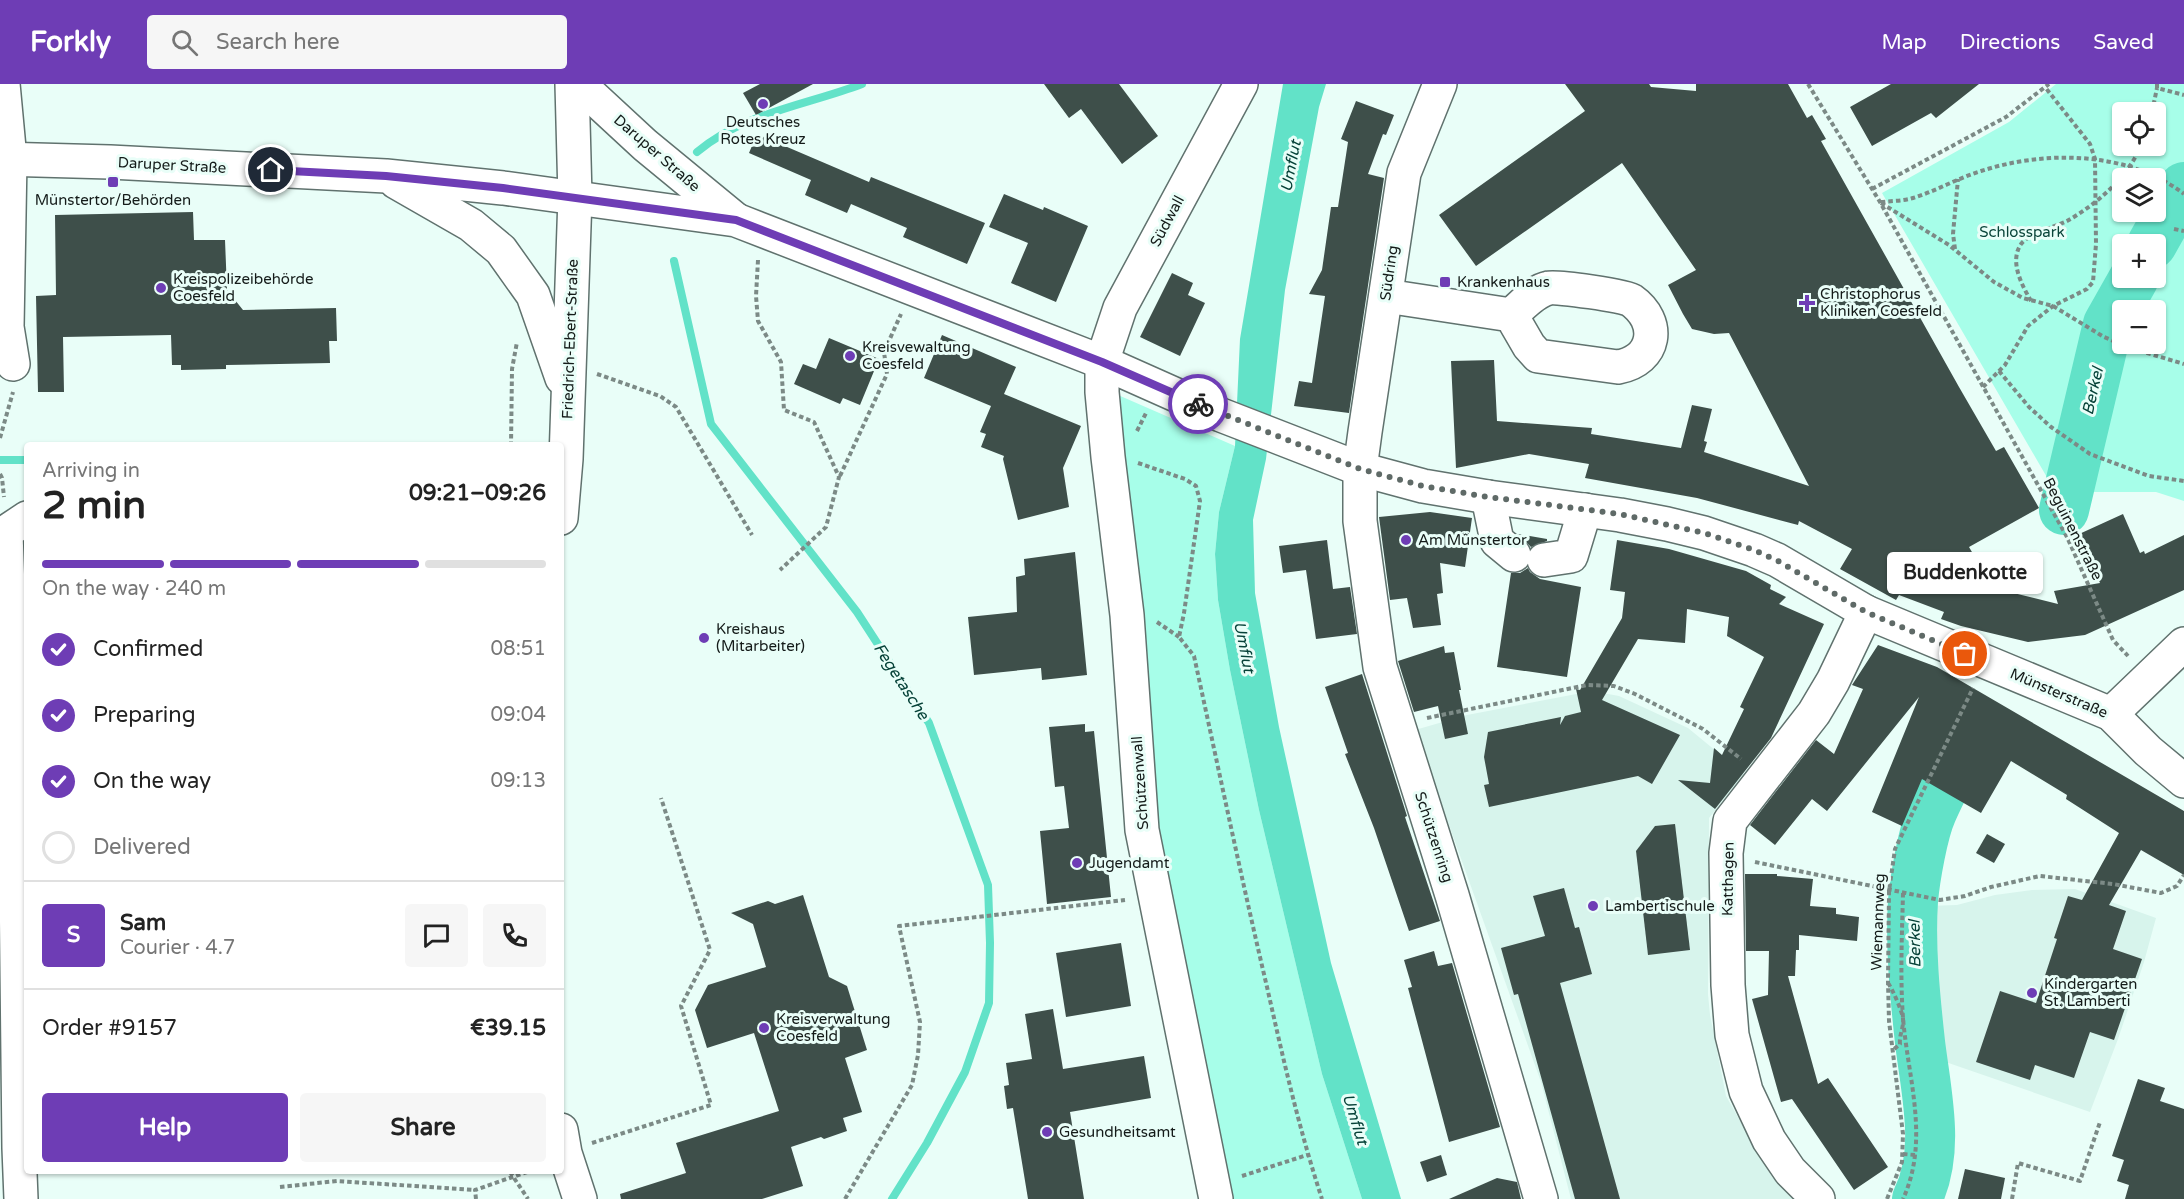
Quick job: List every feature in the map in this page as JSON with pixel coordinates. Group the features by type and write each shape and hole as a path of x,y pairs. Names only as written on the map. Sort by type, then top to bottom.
{"street":[{"path":"3,84 7,327 13,364"},
{"name":"Friedrich-Ebert-Straße","path":"564,483 575,197 572,84"},
{"name":"Daruper Straße","path":"579,84 653,152 736,220"},
{"name":"Südwall","path":"1102,362 1120,308 1240,84"},
{"name":"Südring","path":"1360,469 1404,173 1440,84"},
{"name":"Daruper Straße","path":"5,159 386,176 575,197 736,220 1102,362"},
{"path":"386,176 471,225 501,250 533,296 568,378"},
{"path":"1386,296 1511,315"},
{"name":"Münsterstraße","path":"1102,362 1221,415 1360,469 1423,486 1666,524 1704,533 1754,550 1778,561 1866,612 2111,714 2148,751 2184,782"},
{"name":"Schützenwall","path":"1102,362 1102,392 1117,458 1142,830 1214,1193"},
{"name":"Schützenring","path":"1360,469 1360,521 1380,667 1452,895 1541,1199"},
{"path":"1488,497 1497,541 1529,557 1571,556 1585,510"},
{"path":"21,1199 23,1148 7,740 6,532 24,520"},
{"name":"Katthagen","path":"1818,1199 1790,1171 1769,1140 1746,1091 1732,1035 1728,985 1726,854 1730,820 1814,713 1833,681 1866,612"},
{"path":"2111,714 2184,644"},
{"path":"564,1145 580,1199"}],"path":[{"path":"1808,84 1880,202 1955,250 1994,282 2023,298 2053,306 2121,345 2184,364"},
{"path":"1872,189 2006,117 2047,86 2090,144 2095,159 2096,201 2093,282 2082,292 2053,306 2028,326 2005,365 1983,387"},
{"path":"2154,102 2157,86 2182,95"},
{"path":"2129,167 2135,156"},
{"path":"1880,202 1912,198 1985,169 2066,157 2095,159 2129,167 2152,176 2184,194"},
{"path":"1955,250 1953,234 1958,178"},
{"path":"2031,301 2018,275 2017,254 2022,243 2066,221 2112,187"},
{"name":"Beguinenstraße","path":"1880,202 2067,537 2113,640 2149,678"},
{"path":"2174,229 2184,231"},
{"path":"756,274 758,321 781,362 784,410 814,422 840,477"},
{"path":"780,570 826,526 840,477 887,374 884,352 913,288"},
{"path":"0,438 13,397 13,364"},
{"path":"1999,371 2030,407 2060,435 2090,454 2149,476 2184,481"},
{"path":"568,378 660,396 676,407 752,535"},
{"path":"1117,458 1128,449 1160,387"},
{"path":"1117,458 1185,480 1196,486 1200,501 1179,637 1194,656 1245,891 1307,1155 1322,1199"},
{"name":"Wiemannweg","path":"1887,1199 1902,1162 1904,1134 1889,1021 1889,891 1895,849 1985,662"},
{"path":"1397,725 1587,685 1614,686 1635,694 1703,729 1763,777"},
{"path":"564,1142 612,1136 711,1106 681,1006 710,950 662,798"},
{"path":"1726,854 1763,864 1848,879 1889,891 1951,899 2040,876 2113,884 2161,893 2177,886 2184,875"},
{"path":"1903,1199 1912,1176 1917,1142 1916,1104 1903,1019 1901,961 1904,893"},
{"path":"845,1199 912,1085 918,1055 920,1022 899,926 1156,897"},
{"path":"1888,982 1895,993 1903,1019 1899,1035 1900,1044 1893,1050"},
{"path":"2012,1199 2018,1163 2080,1181 2100,1122"},
{"path":"1903,1154 1915,1155"},
{"path":"1214,1193 1307,1155"},
{"path":"511,1174 528,1199"},
{"path":"280,1187 337,1181 475,1190 523,1174"},
{"path":"475,1190 476,1199"}],"shaded area":[{"path":"1283,84 1326,84 1319,107 1285,290 1266,459 1253,520 1255,593 1279,727 1331,963 1401,1199 1362,1199 1322,1074 1259,810 1218,600 1215,554 1219,512 1235,446 1240,339"},
{"name":"Lambertischule","path":"1592,691 1619,696 1688,728 1744,774 1709,818 1708,994 1710,1015 1726,1096 1772,1177 1795,1199 1571,1199 1541,1082 1415,730 1467,715"},
{"name":"Kindergarten St. Lamberti","path":"2075,889 2156,918 2118,1039 2090,1112 1937,1059 1930,1009 1927,906 1957,905 1995,895 2032,890"}],"green space":[{"name":"Schlosspark","path":"2056,84 2184,84 2184,501 2156,492 2088,492 2080,497 2076,515 2070,517 1882,193 2009,122"},
{"path":"1118,395 1235,446 1219,512 1215,554 1218,600 1259,810 1322,1074 1362,1199 1219,1199 1158,828"}],"building":[{"name":"Deutsches Rotes Kreuz","path":"760,84 813,84 756,115 743,93"},
{"path":"1044,84 1119,84 1158,136 1122,164 1081,109 1069,118"},
{"path":"1565,84 1649,84 1651,87 1696,91 1696,84 1788,84 1807,118 1812,115 1826,139 1821,141 1996,451 2004,447 2039,508 1969,547 1993,588 2058,604 2054,591 2100,583 2077,535 2123,514 2140,553 2144,551 2145,554 2184,535 2184,590 2085,635 2028,642 1941,619 1944,612 1899,595 1896,600 1840,569 1852,549 1799,521 1798,525 1697,498 1585,478 1589,464 1529,454 1456,468 1451,361 1494,360 1497,421 1592,428 1591,434 1681,448 1692,405 1712,409 1704,441 1707,442 1704,452 1809,486 1729,333 1714,334 1692,329 1683,314 1668,285 1696,270 1622,163 1476,266 1439,215 1585,111"},
{"path":"1891,84 1979,84 1936,118 1931,113 1872,146 1850,107"},
{"path":"1356,101 1394,115 1386,135 1383,134 1368,174 1384,178 1349,413 1294,406 1299,381 1312,383 1325,296 1309,294 1322,270 1331,207 1338,207 1348,142 1341,139"},
{"path":"757,134 869,182 871,177 985,223 967,264 903,237 907,228 851,204 847,213 805,195 811,180 749,153"},
{"path":"1004,194 1043,210 1044,207 1088,226 1056,302 1011,283 1028,243 989,227"},
{"name":"Kreispolizeibehörde Coesfeld","path":"193,212 194,240 225,240 227,290 243,310 336,308 337,341 329,341 330,363 226,365 226,369 181,370 181,365 172,365 171,335 63,337 64,392 38,392 36,296 56,295 55,215"},
{"path":"1172,273 1193,283 1188,295 1205,303 1180,356 1140,337"},
{"path":"942,335 1016,367 1004,394 1081,426 1063,468 1069,507 1018,520 1004,456 981,447 986,434 980,432 991,406 924,378"},
{"path":"829,338 879,359 860,405 843,398 840,404 794,384 803,364 816,369"},
{"name":"Am Münstertor","path":"1430,512 1472,518 1465,567 1440,563 1443,593 1437,594 1441,625 1413,628 1407,598 1390,600 1379,517"},
{"path":"1518,534 1547,539 1547,541 1531,547"},
{"path":"1327,540 1333,589 1350,587 1357,634 1316,639 1306,570 1283,573 1279,546"},
{"path":"1617,540 1669,549 1746,571 1771,585 1770,589 1786,597 1779,604 1824,624 1771,738 1715,809 1678,780 1710,783 1714,748 1722,755 1744,709 1740,707 1764,657 1727,636 1729,617 1687,609 1685,643 1638,639 1602,700 1680,735 1652,784 1638,776 1489,807 1484,785 1489,784 1484,757 1488,732 1561,717 1560,725 1565,716 1581,712 1576,689 1580,690 1622,618 1625,592 1610,590"},
{"path":"1075,552 1087,675 1042,680 1041,668 974,675 968,617 1017,612 1016,577 1025,575 1024,559"},
{"path":"1528,568 1540,579 1581,587 1567,677 1497,667 1511,573 1520,573"},
{"path":"1878,645 1937,667 2184,811 2184,875 2141,850 2109,905 2126,911 2113,949 2142,959 2114,1040 2090,1032 2074,1078 2035,1065 2030,1080 1976,1062 2000,991 2036,1003 2068,896 2082,900 2119,833 2066,799 2067,795 2011,761 1981,813 1922,779 1902,826 1872,812 1919,697 1827,811 1812,799 1775,845 1750,825 1816,740 1834,754 1863,689 1852,685"},
{"path":"1444,646 1445,653 1454,652 1468,734 1445,739 1438,706 1414,712 1398,661"},
{"path":"1362,674 1407,816 1405,817 1440,921 1409,931 1374,828 1345,754 1348,753 1325,687"},
{"path":"1085,724 1085,732 1094,731 1111,897 1047,904 1040,831 1069,828 1064,786 1055,787 1049,727"},
{"path":"1675,824 1690,950 1648,955 1636,851 1655,826"},
{"path":"1987,834 2005,844 1994,863 1976,853"},
{"path":"1745,874 1777,874 1777,876 1813,879 1810,906 1836,908 1836,914 1859,917 1857,941 1799,935 1795,976 1788,976 1818,1084 1828,1078 1888,1167 1854,1190 1792,1099 1781,1102 1752,999 1768,995 1769,951 1746,951"},
{"path":"1564,888 1575,928 1579,927 1592,974 1560,983 1620,1199 1575,1199 1518,994 1514,995 1501,948 1545,936 1533,896"},
{"path":"803,895 829,977 847,986 867,1050 845,1058 862,1112 843,1118 847,1131 791,1147 803,1186 762,1199 621,1199 620,1194 686,1173 676,1143 779,1111 754,1033 707,1048 695,1010 708,985 766,967 753,924 731,913 768,901 775,904"},
{"path":"1121,943 1131,1006 1066,1017 1056,953"},
{"path":"1434,951 1438,966 1452,963 1500,1127 1449,1142 1408,988 1412,987 1404,960"},
{"path":"1053,1009 1063,1069 1144,1056 1151,1098 1070,1112 1084,1199 1028,1199 1013,1108 1007,1109 1004,1086 1009,1085 1006,1063 1032,1059 1025,1014"},
{"path":"2138,1079 2165,1088 2160,1101 2184,1109 2184,1199 2125,1199 2129,1185 2117,1181 2124,1160 2112,1156"},
{"path":"1441,1155 1447,1175 1427,1182 1420,1162"},
{"path":"1965,1169 2005,1178 2001,1199 1958,1199"},
{"path":"1497,1178 1517,1182 1521,1199 1449,1199"}],"waterway":[{"name":"Fegetasche","path":"697,152 734,128 755,119 862,84"},
{"name":"Berkel","path":"2158,234 2184,187"},
{"name":"Fegetasche","path":"674,261 711,424 857,612 929,723 988,885 989,1003 965,1072 927,1143 892,1199"},
{"name":"Berkel","path":"2064,510 2108,324 2128,288"},
{"path":"0,460 24,460"},
{"name":"Berkel","path":"1917,1199 1928,1161 1930,1122 1914,972 1912,936 1914,891 1929,821 1972,730"}],"way so far":[{"path":"1198,404 1360,469 1423,486 1620,514 1704,533 1778,561 1866,612 1965,654"}],"place":[{"name":"Deutsches Rotes Kreuz","path":"763,104"},
{"name":"Münstertor/Behörden","path":"113,182"},
{"name":"Krankenhaus","path":"1445,282"},
{"name":"Kreispolizeibehörde Coesfeld","path":"161,288"},
{"name":"Christophorus Kliniken Coesfeld","path":"1807,303"},
{"name":"Kreisvewaltung Coesfeld","path":"850,356"},
{"name":"Am Münstertor","path":"1406,540"},
{"name":"Kreishaus (Mitarbeiter)","path":"704,638"},
{"name":"Buddenkotte","path":"1965,654"},
{"name":"Jugendamt","path":"1077,863"},
{"name":"Lambertischule","path":"1593,906"},
{"name":"Kindergarten St. Lamberti","path":"2032,993"},
{"name":"Kreisverwaltung Coesfeld","path":"764,1028"},
{"name":"Gesundheitsamt","path":"1047,1132"}],"route":[{"path":"271,170 386,176 503,188 736,220 1102,362 1198,404"}],"water label":[{"name":"Umflut","path":"1290,166"},
{"name":"Umflut","path":"1245,647"},
{"name":"Umflut","path":"1356,1119"}]}
